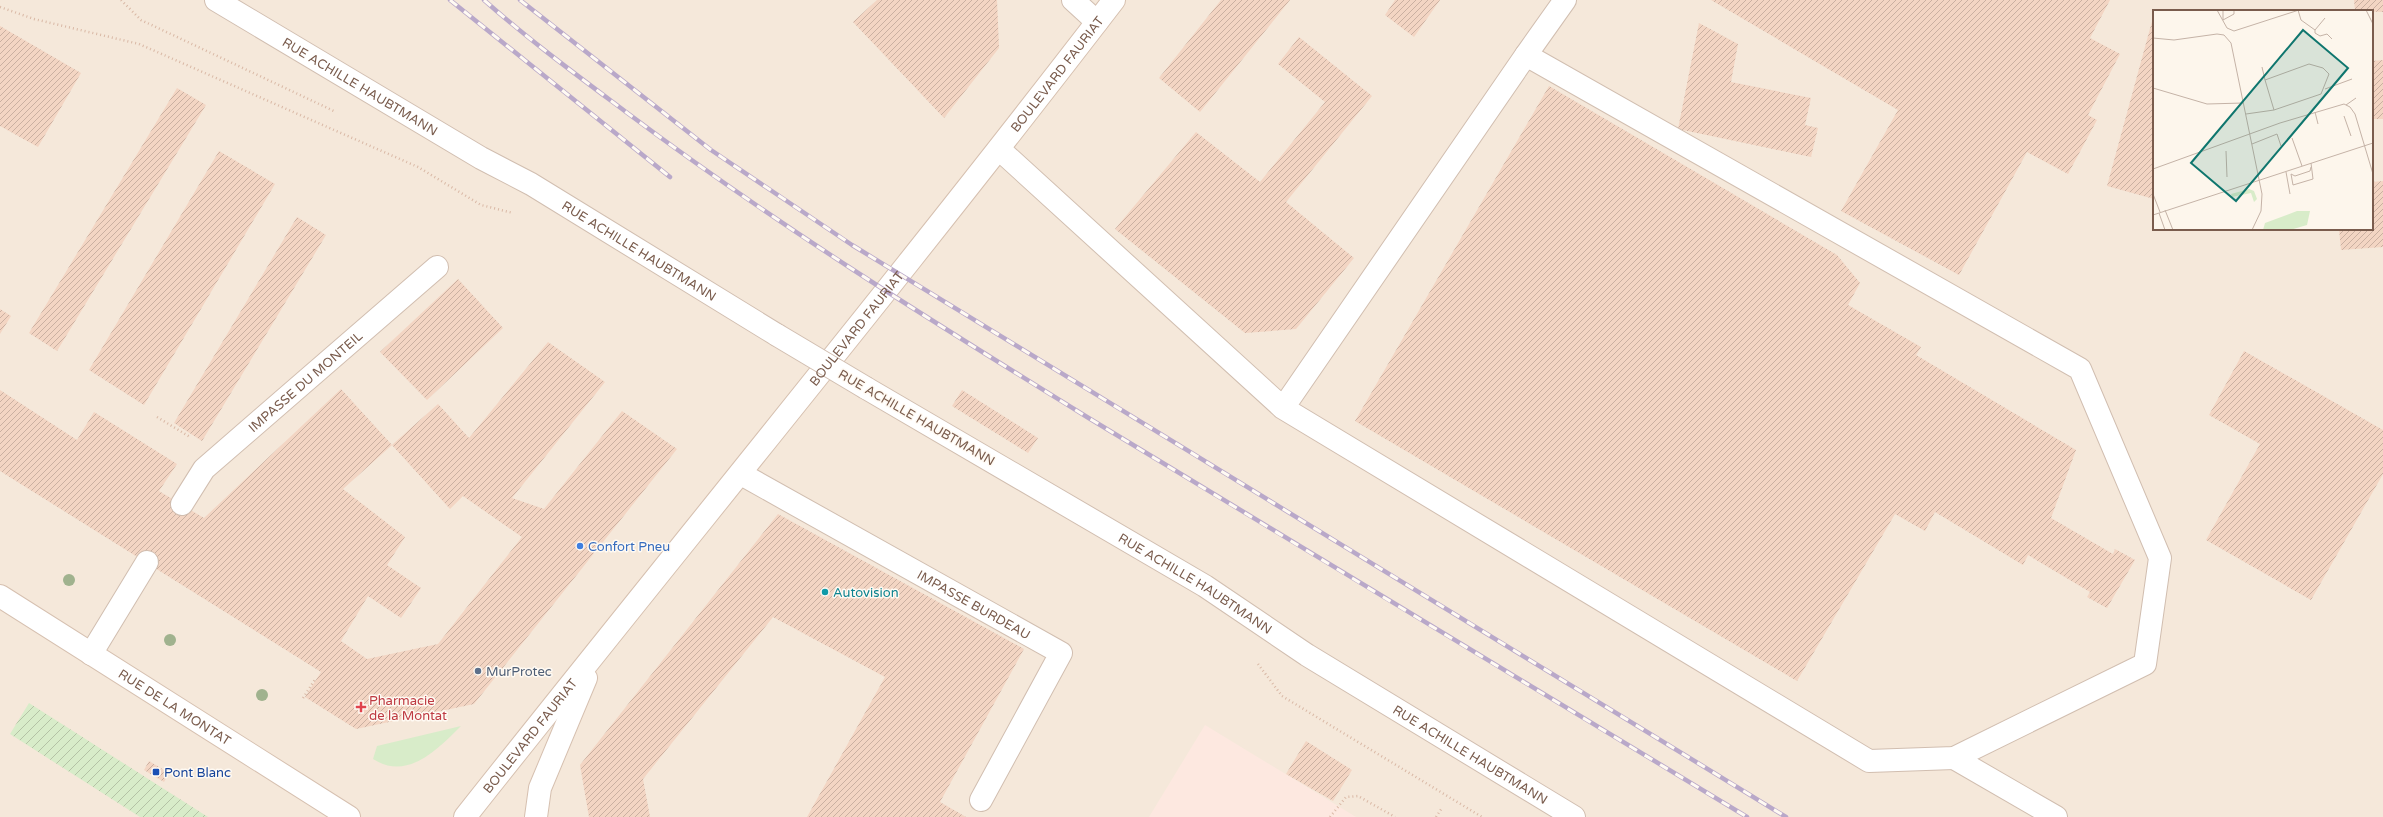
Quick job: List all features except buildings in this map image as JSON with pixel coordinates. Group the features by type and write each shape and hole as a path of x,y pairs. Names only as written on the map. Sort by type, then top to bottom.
{"main road":[{"name":"RUE ACHILLE HAUBTMANN","path":"216,0 481,158 532,184 866,388 1205,586 1307,655 1574,817"},
{"path":"1073,0 1097,22"},
{"name":"BOULEVARD FAURIAT","path":"465,817 741,474 800,396 999,149 1114,0"},
{"path":"1283,408 1526,55 1566,0"},
{"path":"999,149 1283,408 1869,761 1954,758 2145,664 2160,558 2080,369 1526,55"},
{"name":"IMPASSE DU MONTEIL","path":"182,504 204,469 437,267"},
{"name":"IMPASSE BURDEAU","path":"741,474 1061,653 981,800"},
{"path":"91,654 147,562"},
{"name":"RUE DE LA MONTAT","path":"0,596 349,817"},
{"name":"BOULEVARD FAURIAT","path":"536,817 540,788 596,654"},
{"path":"1954,758 2056,817"}],"path":[{"path":"0,7 34,18 139,44 418,167 481,205 514,214"},
{"path":"157,417 183,433"},
{"path":"303,698 316,678"},
{"path":"1330,817 1346,797 1358,796 1396,817"},
{"path":"1436,817 1442,808"}],"shaded area":[{"path":"0,0 2383,0 2383,817 0,817"},
{"path":"1205,725 1356,817 1149,817"}],"green space":[{"path":"29,703 208,817 140,817 10,734"},
{"path":"461,726 432,753 409,765 386,765 373,759 377,746"}],"railway":[{"path":"450,0 670,177"},
{"path":"484,0 554,58 682,153 738,193 853,270 1087,417 1747,817"},
{"path":"520,0 711,150 852,245 1786,817"}],"place":[{"name":"Confort Pneu","path":"580,546"},
{"name":"Autovision","path":"825,592"},
{"name":"MurProtec","path":"478,671"},
{"name":"Pharmacie de la Montat","path":"361,707"},
{"name":"Pont Blanc","path":"156,772"}]}
